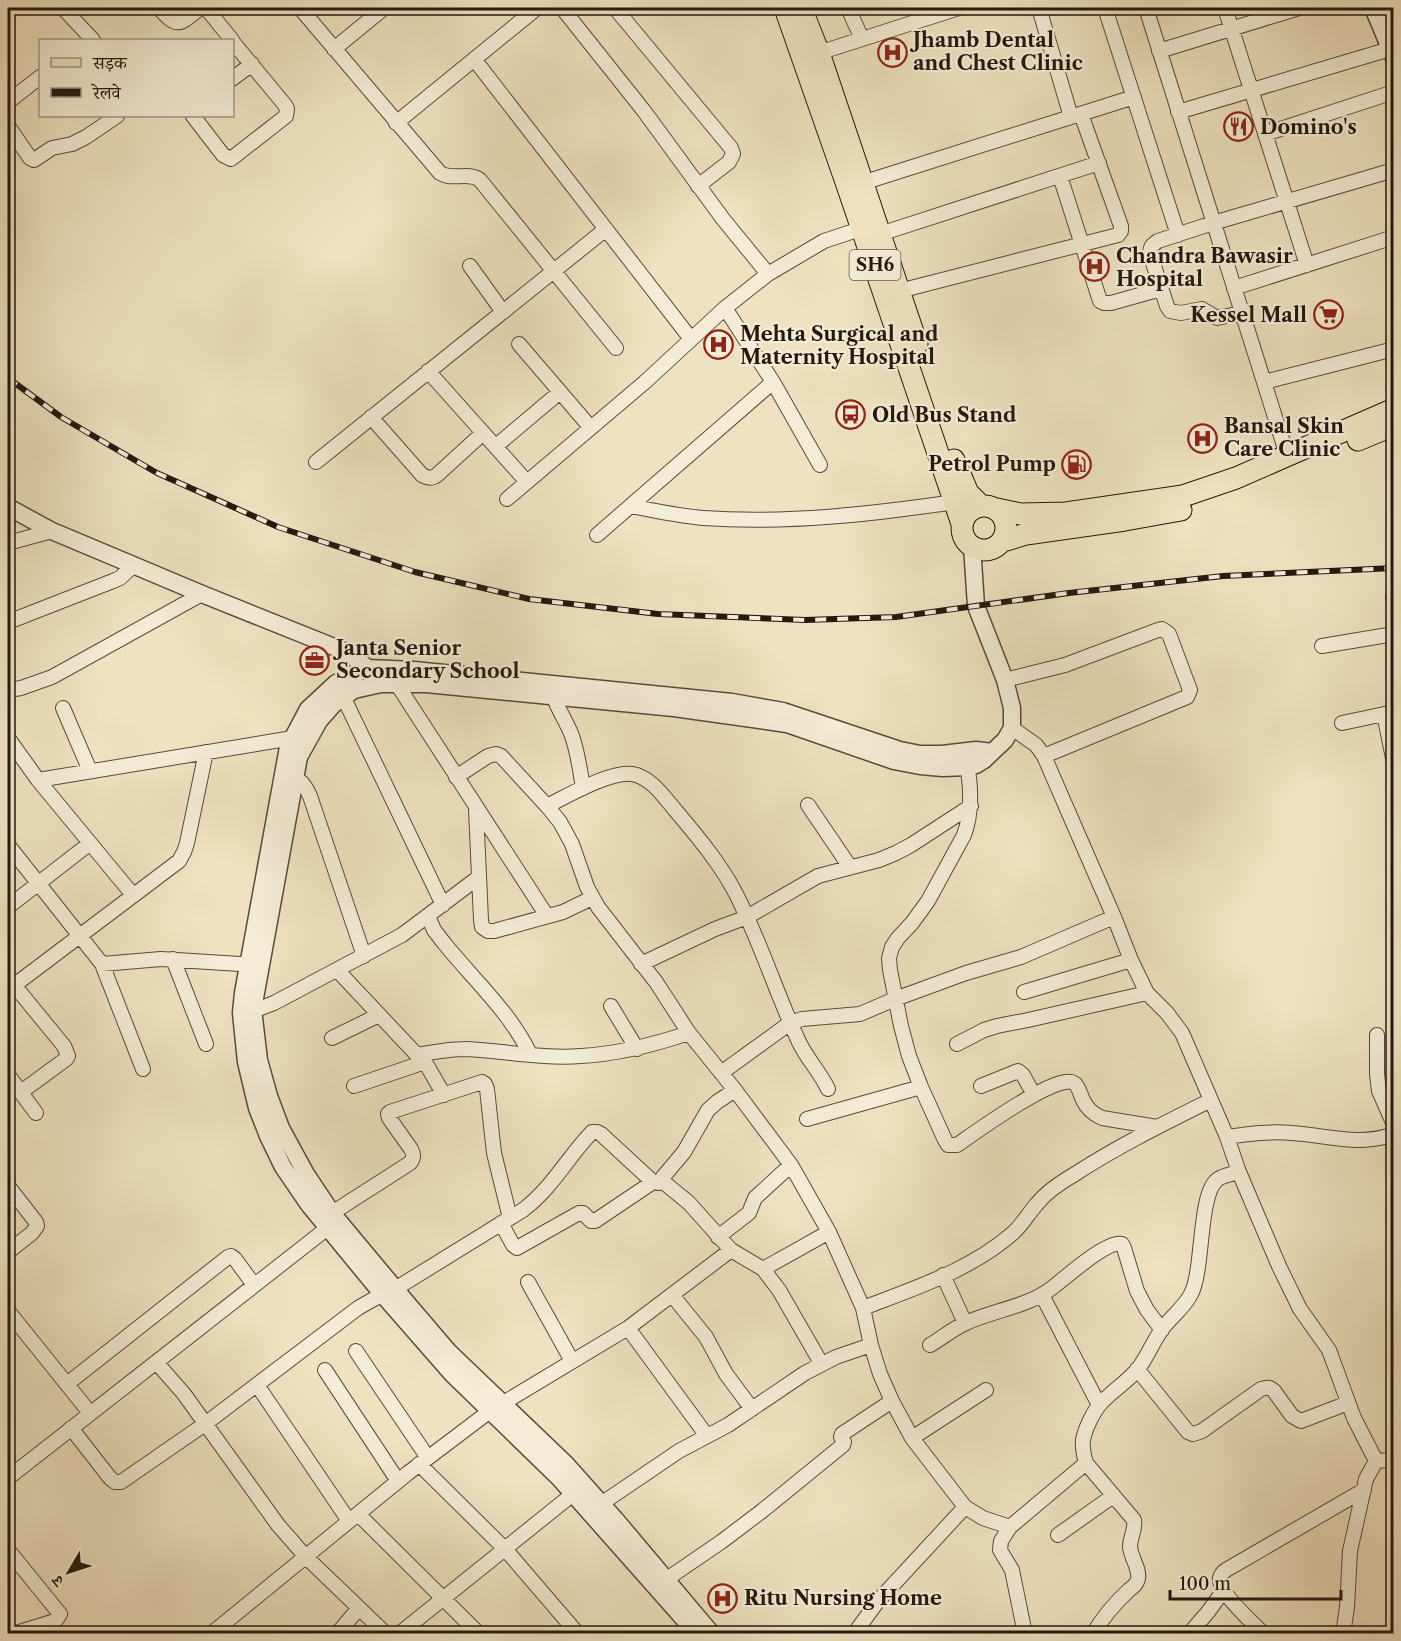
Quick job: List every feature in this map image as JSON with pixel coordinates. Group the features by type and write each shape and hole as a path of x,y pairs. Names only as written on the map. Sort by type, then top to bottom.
{"main road":[{"name":"SH6","path":"786,8 811,56 862,183 873,229 899,291 956,466 968,493 1004,517 1006,532 1003,541"},
{"name":"SH6","path":"800,8 811,56 873,229 962,524 962,532 965,540 972,546"},
{"path":"962,524 972,509 988,507 1021,514 1066,513 1183,496 1236,478 1394,409"},
{"path":"972,546 979,550 988,550 1003,541 1026,534 1181,510 1230,495 1394,425"}],"street":[{"path":"63,8 92,39"},
{"path":"159,8 168,18 178,22 185,20 200,8"},
{"path":"206,8 230,39"},
{"path":"300,8 440,173 452,177 471,176 480,180 616,348"},
{"path":"334,49 384,8"},
{"path":"396,123 537,8"},
{"path":"562,8 768,274"},
{"path":"615,8 731,148 733,154 729,162 698,186"},
{"path":"848,8 862,39"},
{"path":"811,56 862,39 923,13 959,8"},
{"path":"899,291 1113,237 1121,231 1099,163 1076,115 1039,8"},
{"path":"1105,8 1178,235"},
{"path":"1146,8 1287,455"},
{"path":"1225,8 1307,265"},
{"path":"1159,51 1299,8"},
{"path":"1178,112 1251,90 1392,53 1373,8"},
{"path":"194,117 223,155 231,159 283,120 288,113 234,43"},
{"path":"474,59 691,339"},
{"path":"234,78 252,64"},
{"path":"8,102 39,78"},
{"path":"1265,134 1394,92"},
{"path":"862,183 1134,97"},
{"path":"8,126 30,158 34,160 52,148 72,144 86,137 116,117"},
{"path":"507,500 725,308 768,274 824,241 1060,176 1099,163"},
{"path":"1242,313 1217,318 1202,309 1176,313 1170,311 1150,254 1153,244 1214,223 1394,170"},
{"path":"1060,176 1100,301 1111,303 1161,289"},
{"path":"315,462 606,229"},
{"path":"1234,288 1394,237"},
{"path":"470,266 502,312"},
{"path":"725,308 773,382 820,465"},
{"path":"519,344 591,428"},
{"path":"1264,382 1394,349"},
{"path":"428,371 527,482"},
{"path":"597,535 773,382"},
{"path":"496,446 560,392"},
{"path":"371,417 428,478 437,475 483,433"},
{"path":"631,506 702,518 752,520 862,515 955,502"},
{"path":"8,507 52,531 344,651 388,679 426,684 553,690 787,724 894,761 943,768 966,759 984,760 1005,740 1012,728 1012,708 1005,680 976,606 972,546"},
{"path":"8,543 52,531"},
{"path":"8,622 113,581 134,565"},
{"path":"8,690 27,687 52,676 202,594"},
{"path":"1005,680 1065,665 1158,630 1162,629 1169,634 1190,690 1187,697 1044,756"},
{"path":"1322,646 1394,634"},
{"path":"368,668 340,690 308,709 288,747 289,775 247,1012 259,1060 281,1128 332,1220 389,1292 448,1352 573,1494 596,1508"},
{"path":"340,690 354,690 388,679"},
{"path":"388,679 456,777 547,916"},
{"path":"289,775 319,721 334,704 340,690"},
{"path":"340,690 443,905"},
{"path":"553,690 559,711 571,734 583,788"},
{"path":"63,708 90,771"},
{"path":"1342,723 1389,713 1394,763"},
{"path":"1012,728 1036,745 1044,756 1147,993 1167,1013 1182,1033 1279,1266 1300,1309 1329,1350 1354,1418 1376,1461"},
{"path":"38,780 310,736"},
{"path":"8,738 38,780 133,895"},
{"path":"21,1092 68,1056 64,1046 11,988 179,861 184,852 206,752"},
{"path":"456,777 488,756 496,754 501,756 560,822 572,844 592,898 662,991 688,1033 735,1090 791,1165 829,1232 863,1308 880,1374 912,1438 965,1507 983,1518 1010,1527"},
{"path":"966,759 971,806 968,825 927,901 892,946 889,958 901,1026 909,1056 945,1140 948,1145 957,1145 1034,1095 1068,1082 1078,1087 1088,1108 1094,1114 1102,1118 1157,1127"},
{"path":"548,806 583,788 614,776 630,774 643,778 660,792 715,860 734,890 790,1023 809,1060 828,1089"},
{"path":"289,775 304,784 310,796 364,956"},
{"path":"808,805 850,867"},
{"path":"641,964 715,929 747,917 818,876 879,860 896,853 971,806"},
{"path":"475,808 482,927 494,931 563,912 592,898"},
{"path":"8,906 90,844"},
{"path":"8,845 102,964 144,1069"},
{"path":"247,1012 274,1003 402,935 479,877"},
{"path":"428,916 434,930 444,943 510,1020 530,1054"},
{"path":"721,1073 790,1023 802,1019 860,1014 966,974 1022,957 1114,917"},
{"path":"102,964 173,959 254,965"},
{"path":"173,959 206,1044"},
{"path":"1024,992 1131,960"},
{"path":"337,970 421,1059 444,1095"},
{"path":"957,1044 984,1030 998,1026 1147,993"},
{"path":"611,1006 637,1049"},
{"path":"332,1038 379,1015"},
{"path":"354,1086 446,1050 465,1049 580,1056 637,1049 688,1033"},
{"path":"1377,1035 1379,1091 1394,1125"},
{"path":"981,1086 1018,1071 1023,1075 1034,1095"},
{"path":"8,1075 36,1113"},
{"path":"8,1478 254,1285 332,1220 410,1162 414,1155 389,1118 390,1112 477,1083 485,1084 505,1221 513,1245 518,1248 579,1213 584,1213 589,1220 595,1221 657,1181 684,1152 708,1110 735,1090"},
{"path":"807,1119 921,1087"},
{"path":"863,1308 922,1286 979,1258 1014,1232 1049,1192 1075,1174 1157,1127 1211,1100"},
{"path":"71,1428 110,1478 115,1482 121,1482 205,1424 358,1308 389,1292 529,1206 549,1188 592,1132 601,1134 657,1181 689,1203 731,1250 763,1269 779,1290 822,1364"},
{"path":"1227,1137 1272,1132 1357,1141 1375,1140 1394,1134"},
{"path":"718,1237 749,1213 755,1198 791,1165"},
{"path":"1093,1634 1110,1610 1138,1581 1138,1576 1130,1549 1135,1523 1133,1518 1086,1463 1083,1440 1099,1405 1137,1369 1162,1330 1186,1303 1196,1281 1204,1217 1210,1190 1217,1179 1239,1172"},
{"path":"8,1186 38,1226 8,1252"},
{"path":"763,1269 829,1232"},
{"path":"930,1345 965,1323 1042,1295 1094,1255 1118,1243 1124,1248 1141,1301 1162,1330"},
{"path":"211,1634 398,1481 496,1407 628,1328 731,1250"},
{"path":"67,1384 228,1257 235,1259 254,1285"},
{"path":"943,1275 965,1323"},
{"path":"528,1282 572,1361"},
{"path":"672,1295 706,1337 726,1374 752,1409"},
{"path":"1042,1295 1099,1405"},
{"path":"8,1311 12,1326 67,1384 90,1413"},
{"path":"628,1328 707,1436"},
{"path":"596,1508 679,1451 728,1425 805,1372 871,1345"},
{"path":"356,1351 424,1461 578,1634"},
{"path":"156,1362 183,1394 273,1518 306,1557 386,1634"},
{"path":"1137,1369 1188,1432 1193,1434 1202,1431 1266,1387 1271,1388 1292,1416 1301,1421 1348,1403"},
{"path":"325,1370 398,1481"},
{"path":"257,1384 354,1518 444,1598 479,1634"},
{"path":"912,1438 986,1390"},
{"path":"661,1583 762,1511 843,1445 842,1434 892,1401"},
{"path":"496,1407 566,1464 596,1508 661,1583 712,1634"},
{"path":"1376,1461 1394,1460"},
{"path":"1343,1634 1350,1551 1366,1479 1376,1461"},
{"path":"1025,1634 1012,1570 1000,1550 1001,1541 1010,1527 1086,1463"},
{"path":"1264,1634 1224,1590 1220,1580 1221,1575 1364,1490"},
{"path":"399,1634 573,1494"},
{"path":"1058,1535 1113,1496"},
{"path":"854,1634 878,1601 965,1507"},
{"path":"8,1550 60,1614 52,1622 13,1634"},
{"path":"661,1583 697,1634"},
{"path":"1189,1634 1224,1590"},
{"path":"337,1634 359,1608"}],"railway":[{"path":"8,378 61,417 157,473 278,527 415,572 529,599 658,614 805,620 896,617 1069,593 1223,576 1394,568"}],"place":[{"name":"Jhamb Dental and Chest Clinic","path":"892,52"},
{"name":"Domino's","path":"1239,127"},
{"name":"Chandra Bawasir Hospital","path":"1095,267"},
{"name":"Kessel Mall","path":"1328,315"},
{"name":"Mehta Surgical and Maternity Hospital","path":"719,345"},
{"name":"Old Bus Stand","path":"851,415"},
{"name":"Bansal Skin Care Clinic","path":"1203,438"},
{"name":"Petrol Pump","path":"1077,464"},
{"name":"Janta Senior Secondary School","path":"315,660"},
{"name":"Ritu Nursing Home","path":"723,1598"}]}
